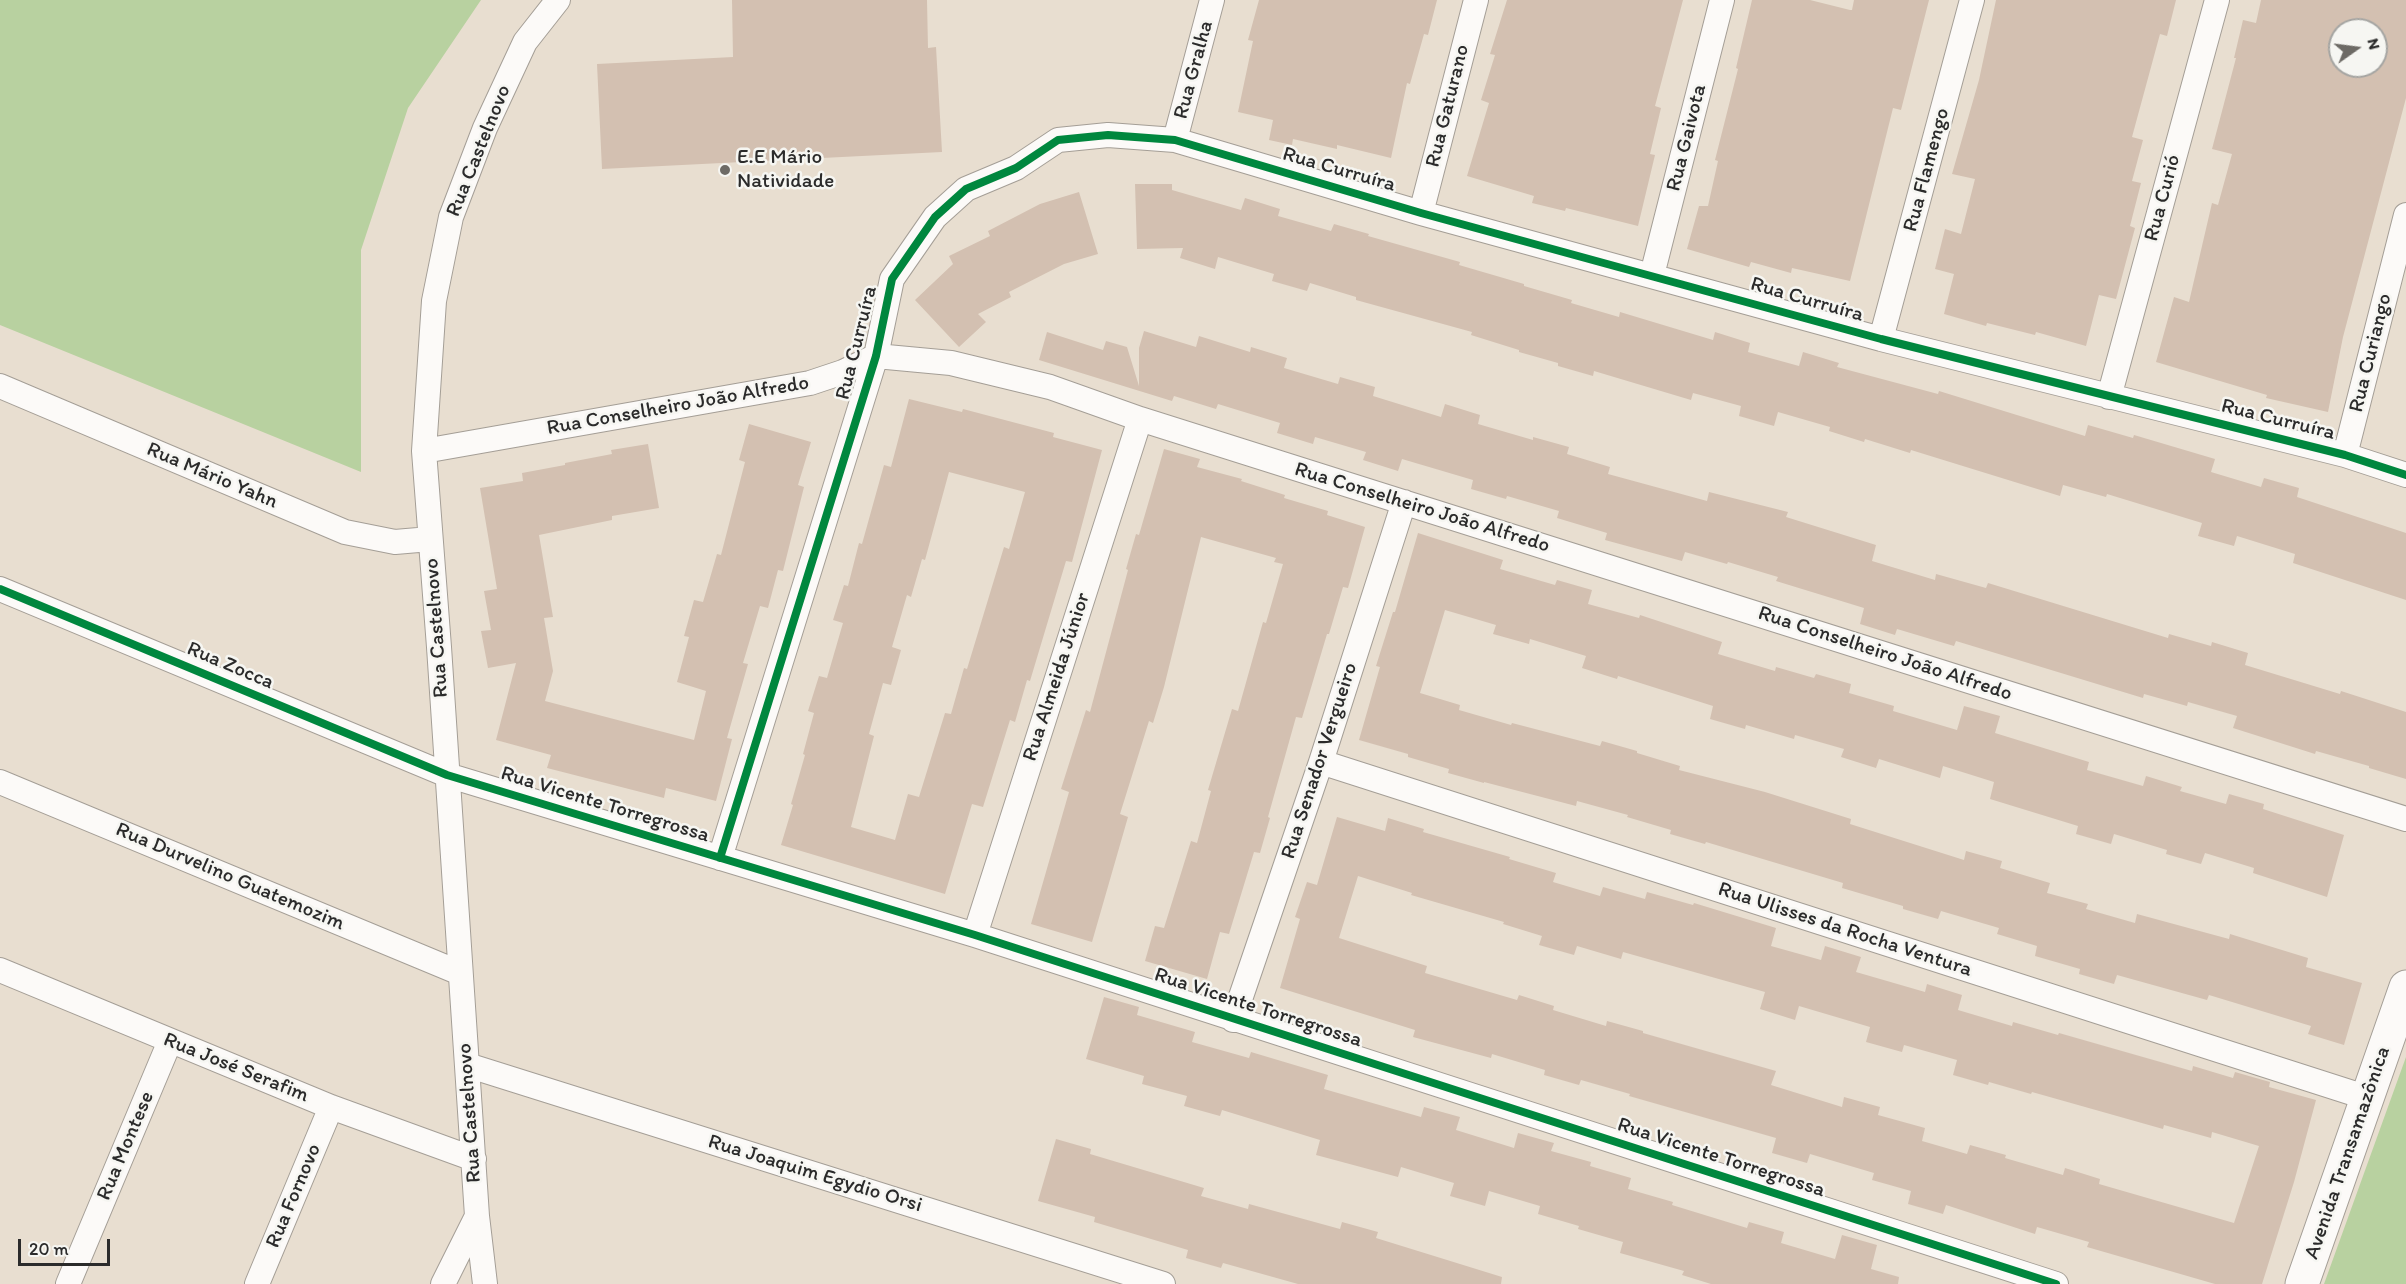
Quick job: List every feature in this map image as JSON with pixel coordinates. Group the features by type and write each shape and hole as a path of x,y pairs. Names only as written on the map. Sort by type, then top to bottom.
{"street":[{"name":"Rua Castelnovo","path":"485,1284 477,1216 424,451 434,301 451,217 485,128 525,42 558,0"},
{"name":"Rua Gralha","path":"1175,140 1212,0"},
{"name":"Rua Gaturano","path":"1421,213 1476,0"},
{"name":"Rua Gaivota","path":"1652,275 1722,0"},
{"name":"Rua Flamengo","path":"1881,339 1972,0"},
{"name":"Rua Curió","path":"2109,397 2217,0"},
{"name":"Rua Curruíra","path":"720,858 876,356 892,279 935,217 966,189 1017,168 1058,140 1108,135 1175,140 1421,213 1881,339 2345,455 2406,474"},
{"name":"Rua Curiango","path":"2345,455 2406,215"},
{"name":"Rua Conselheiro João Alfredo","path":"424,451 810,383 843,372 876,356 951,363 1039,384 1140,419 2406,819"},
{"name":"Rua Mário Yahn","path":"0,386 345,532 395,542 430,539"},
{"name":"Rua Almeida Júnior","path":"975,935 1140,419"},
{"name":"Rua Senador Vergueiro","path":"1233,1020 1321,762 1404,502"},
{"name":"Rua Zocca","path":"0,589 447,775"},
{"name":"Rua Ulisses da Rocha Ventura","path":"1321,762 2368,1098"},
{"name":"Rua Vicente Torregrossa","path":"447,775 975,935 2056,1284"},
{"name":"Rua Durvelino Guatemozim","path":"0,782 460,973"},
{"name":"Rua José Serafim","path":"2,977 170,1041 331,1107 474,1159"},
{"name":"Avenida Transamazônica","path":"2302,1284 2406,987"},
{"name":"Rua Montese","path":"68,1284 170,1041"},
{"name":"Rua Joaquim Egydio Orsi","path":"467,1065 1163,1284"},
{"name":"Rua Fornovo","path":"257,1284 331,1107"},
{"path":"443,1284 477,1216"}],"green space":[{"path":"0,0 481,0 408,108 361,250 361,472 0,325"},
{"path":"2406,1057 2406,1284 2324,1284"}],"building":[{"name":"E.E Mário Natividade","path":"732,0 927,0 928,48 936,47 942,152 602,169 597,64 733,57"},
{"path":"1259,0 1437,0 1428,35 1424,34 1410,84 1407,83 1391,158 1337,145 1337,149 1293,139 1292,145 1269,140 1273,120 1238,112 1253,41 1248,40"},
{"path":"1507,0 1683,0 1655,106 1661,108 1650,154 1655,155 1638,226 1566,208 1565,211 1532,203 1534,196 1467,176 1489,103 1481,100 1495,55 1490,54"},
{"path":"1752,0 1810,0 1852,10 1854,0 1929,0 1901,110 1893,108 1850,281 1792,268 1791,273 1751,262 1749,267 1687,249 1699,206 1708,206 1718,161 1715,160 1738,69 1736,68"},
{"path":"1996,0 2176,0 2167,36 2160,34 2132,137 2143,140 2132,181 2141,183 2130,226 2135,228 2116,299 2099,295 2086,346 2036,332 2035,335 1987,323 1986,326 1944,314 1954,274 1935,269 1945,229 1961,234 1975,179 1952,174 1979,80"},
{"path":"2261,0 2406,0 2406,98 2343,337 2328,412 2266,398 2267,395 2156,362 2174,297 2189,302 2212,203 2218,205 2232,154 2212,149 2236,58 2234,58 2243,20 2256,23"},
{"path":"1135,184 1172,184 1172,190 1241,210 1245,198 1280,209 1278,216 1331,231 1334,224 1369,234 1368,236 1460,262 1459,265 1524,284 1524,286 1572,300 1571,303 1619,317 1620,312 1713,340 1715,332 1750,343 1748,352 1799,366 1803,352 1839,363 1837,367 1938,394 1939,391 2085,436 2088,425 2133,438 2134,435 2215,459 2211,472 2261,487 2264,478 2299,488 2297,497 2406,533 2406,600 2293,563 2295,554 2237,536 2234,546 2198,536 2202,523 2107,494 2106,497 2063,485 2060,496 1911,450 1910,453 1865,439 1864,442 1829,431 1830,427 1778,412 1774,426 1739,416 1741,406 1693,393 1691,400 1594,371 1593,376 1471,335 1472,332 1356,300 1356,297 1310,283 1307,291 1272,281 1274,274 1218,257 1215,269 1180,258 1183,248 1137,249"},
{"path":"1079,192 1098,254 1064,264 1009,292 1011,297 978,314 986,322 959,347 915,300 953,264 949,256 990,236 988,231 1040,204"},
{"path":"1144,331 1196,347 1199,336 1250,352 1251,347 1287,358 1284,368 1338,384 1340,377 1375,387 1373,396 1441,417 1445,404 1480,415 1478,424 1533,440 1533,437 1569,447 1567,454 1610,467 1608,474 1707,501 1709,492 1788,512 1786,517 1876,545 1872,561 1935,580 1936,574 1986,588 1988,583 2168,638 2169,634 2211,646 2212,642 2248,653 2245,665 2340,694 2341,691 2406,712 2406,779 2369,768 2369,766 2316,751 2315,754 2233,728 2237,716 2188,702 2187,706 2144,694 2143,698 1956,641 1954,646 1897,629 1895,635 1860,624 1864,608 1776,581 1778,577 1728,562 1727,564 1685,552 1682,561 1605,540 1607,533 1557,518 1559,511 1507,496 1506,499 1471,489 1473,480 1402,459 1398,471 1363,460 1366,452 1315,437 1313,444 1277,433 1280,423 1218,404 1216,409 1174,396 1172,401 1039,360 1047,332 1103,350 1106,341 1127,347 1139,386 1139,348"},
{"path":"909,399 962,412 963,409 1054,433 1053,437 1102,450 1072,562 1066,561 1030,681 1027,680 1015,722 1010,720 983,807 972,804 945,894 781,845 793,805 791,804 814,713 808,711 819,676 827,678 843,623 833,620 844,585 848,586 859,543 862,544 884,465 891,467","holes":["949,472 1025,492 1009,549 1004,547 967,669 964,668 951,714 945,713 919,797 908,794 895,840 851,827 874,736 869,734 883,683 891,685 901,650 892,647 907,595 911,597 922,559 925,560"]},
{"path":"749,424 811,442 798,485 804,487 783,571 778,570 768,608 760,606 743,663 748,664 727,738 732,739 716,801 666,788 664,798 547,768 551,755 496,740 516,663 488,668 481,631 491,630 484,591 497,589 480,488 523,481 522,473 612,454 611,450 648,444 659,508 612,516 612,520 539,535 553,617 544,618 553,671 545,701 694,740 706,691 677,682 689,637 684,636 694,600 703,602 717,554 721,555 745,462 739,460"},
{"path":"1164,449 1200,459 1197,467 1242,479 1241,481 1285,495 1284,498 1328,511 1327,515 1365,527 1348,588 1343,587 1302,718 1296,717 1260,853 1254,852 1229,934 1220,932 1207,979 1145,961 1155,926 1164,928 1191,841 1197,843 1211,791 1208,790 1232,709 1238,711 1263,622 1266,623 1283,564 1274,562 1276,558 1201,537 1164,687 1153,723 1149,721 1120,814 1128,817 1092,942 1031,924 1069,792 1061,789 1086,710 1090,712 1128,570 1126,569 1136,534 1139,535"},
{"path":"1418,533 1503,560 1500,569 1555,585 1557,580 1592,590 1588,604 1639,618 1640,615 1722,642 1718,654 1775,671 1776,667 1814,678 1816,674 1851,684 1849,693 1894,706 1893,711 1957,730 1964,706 2000,716 1995,733 2089,762 2087,770 2143,786 2146,776 2182,787 2180,791 2226,804 2229,794 2264,804 2263,809 2344,835 2327,897 2253,873 2254,868 2205,853 2201,864 2166,854 2167,850 2114,834 2111,844 2076,834 2078,826 1990,799 1994,782 1943,766 1940,778 1879,759 1876,768 1841,757 1844,749 1795,735 1794,739 1746,725 1745,729 1710,719 1713,706 1618,676 1617,679 1582,668 1586,656 1530,639 1529,644 1493,634 1496,625 1445,610 1420,693 1460,705 1459,710 1511,725 1512,723 1600,746 1602,741 1637,751 1637,753 1680,766 1679,770 1765,792 1851,819 1850,824 1964,860 1966,851 2002,861 2000,868 2050,883 2047,893 2088,904 2086,909 2135,923 2137,914 2229,939 2230,934 2308,958 2306,967 2362,983 2344,1045 2308,1034 2311,1026 2209,995 2207,1000 2117,975 2114,984 2079,974 2080,969 2035,956 2037,946 1997,934 1999,928 1941,911 1938,919 1903,909 1903,906 1842,888 1843,883 1706,842 1705,844 1670,834 1671,830 1627,817 1628,815 1577,801 1576,806 1448,773 1449,769 1359,740 1380,667 1376,666 1393,612 1395,612"},
{"path":"1337,817 1385,831 1388,818 1424,829 1423,832 1556,873 1553,882 1600,896 1603,887 1645,899 1647,892 1693,905 1694,903 1776,928 1771,946 1821,960 1825,946 1861,957 1856,972 1925,992 1927,984 1962,995 1958,1010 2012,1026 2013,1022 2058,1035 2059,1033 2192,1071 2193,1066 2233,1078 2235,1072 2270,1082 2269,1087 2316,1100 2294,1182 2262,1284 2215,1284 2087,1247 2089,1242 2037,1227 2035,1234 1946,1205 1943,1214 1908,1204 1911,1191 1872,1180 1874,1173 1810,1154 1807,1163 1772,1153 1776,1138 1581,1080 1579,1085 1544,1075 1545,1070 1492,1054 1491,1058 1413,1037 1415,1030 1280,988 1300,919 1295,917 1307,882 1317,885","holes":["1358,876 1412,893 1411,895 1504,922 1503,924 1542,936 1539,945 1574,955 1577,946 1621,959 1623,952 1765,992 1760,1009 1795,1020 1799,1006 1870,1027 1866,1042 1902,1052 1904,1045 1957,1060 1953,1075 1988,1085 1989,1082 2031,1094 2032,1092 2163,1129 2164,1125 2211,1138 2212,1132 2259,1146 2234,1223 2099,1184 2100,1179 2065,1168 2063,1175 1970,1145 1967,1154 1922,1141 1925,1128 1878,1115 1880,1107 1844,1097 1842,1107 1771,1085 1776,1071 1607,1021 1606,1026 1553,1010 1554,1006 1519,995 1517,1000 1425,973 1427,966 1339,938"]},
{"path":"1104,997 1139,1007 1137,1015 1195,1032 1192,1042 1249,1058 1251,1052 1328,1075 1324,1089 1421,1117 1424,1107 1460,1117 1456,1130 1514,1148 1518,1133 1554,1143 1551,1151 1591,1162 1590,1166 1631,1178 1628,1189 1747,1228 1749,1222 1784,1232 1781,1243 1835,1259 1842,1235 1877,1245 1871,1269 1899,1277 1898,1284 1711,1284 1682,1275 1684,1271 1620,1253 1623,1242 1538,1214 1540,1206 1489,1191 1485,1206 1450,1196 1454,1183 1401,1167 1398,1177 1316,1155 1320,1140 1222,1110 1220,1116 1184,1106 1187,1096 1142,1084 1144,1076 1086,1059"},
{"path":"1056,1139 1091,1149 1090,1154 1204,1188 1201,1196 1248,1209 1249,1204 1340,1229 1342,1222 1378,1232 1376,1238 1502,1277 1501,1284 1298,1284 1223,1263 1221,1268 1186,1258 1188,1250 1094,1222 1095,1217 1038,1201"}],"cycle path":[{"path":"720,858 876,356 892,279 935,217 966,189 1016,168 1058,140 1108,135 1175,140 1421,213 1881,339 2345,455 2406,475"},
{"path":"0,589 447,775 975,935 2056,1284"}],"place":[{"name":"E.E Mário Natividade","path":"725,170"}]}
